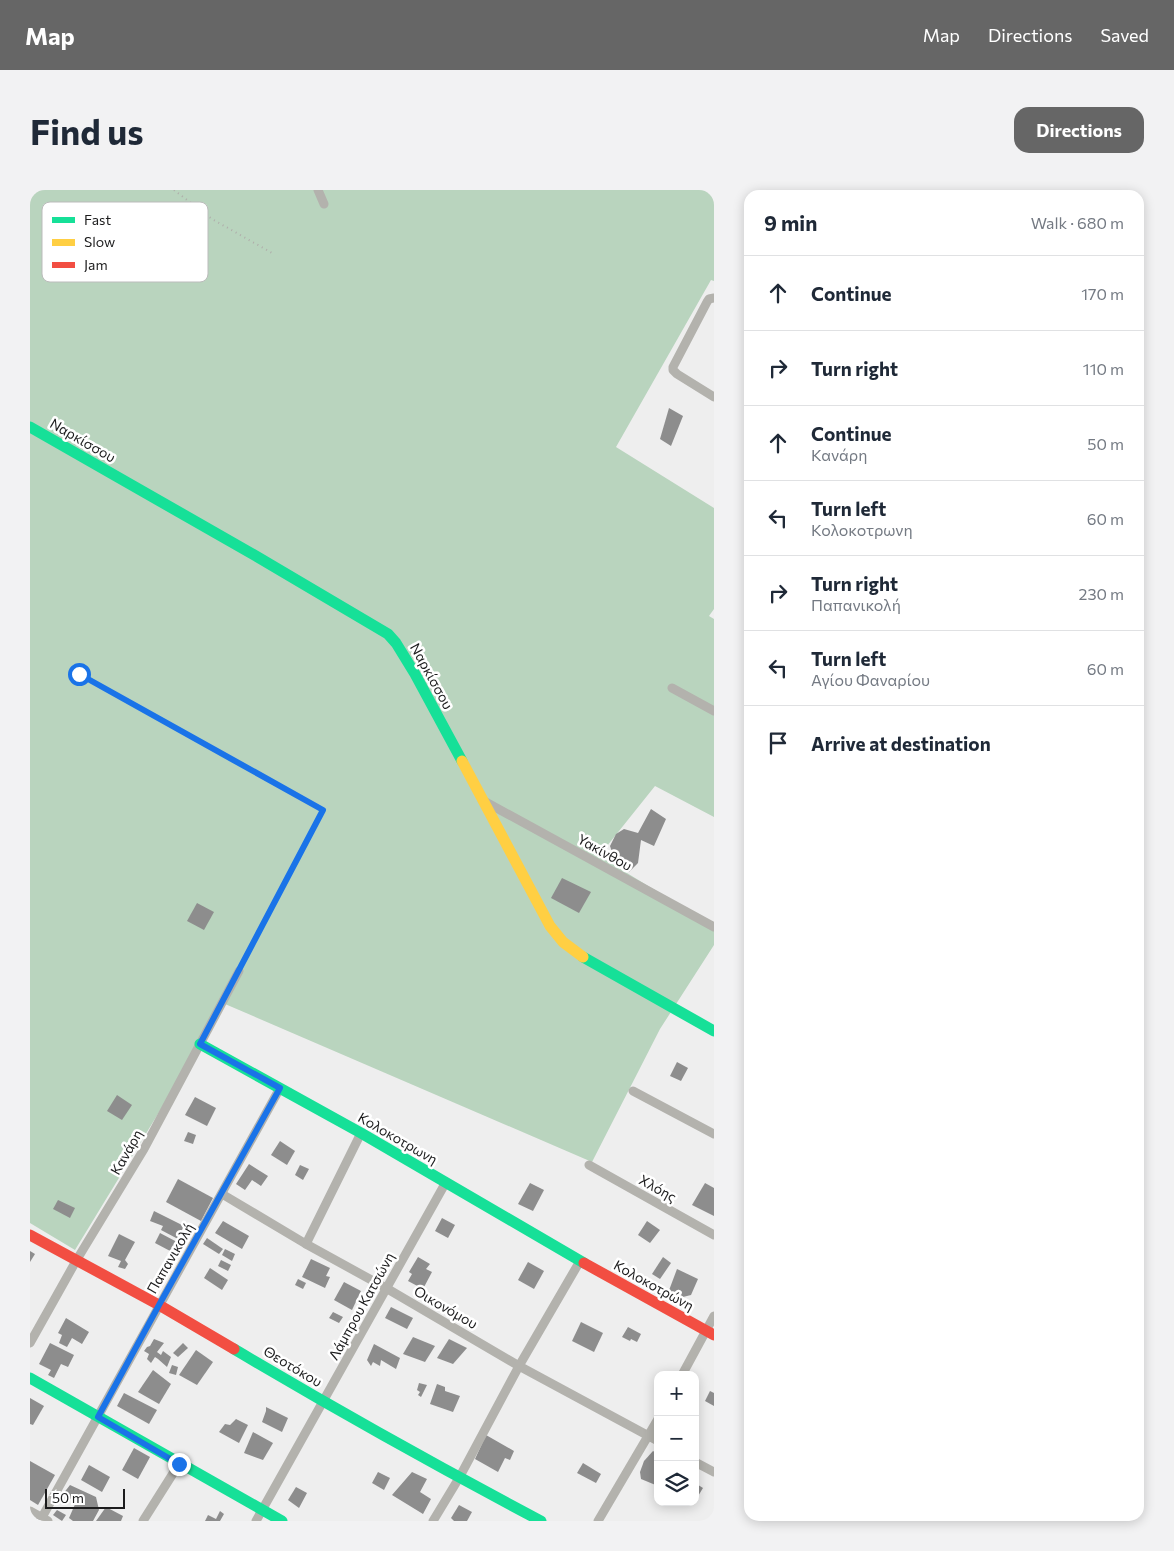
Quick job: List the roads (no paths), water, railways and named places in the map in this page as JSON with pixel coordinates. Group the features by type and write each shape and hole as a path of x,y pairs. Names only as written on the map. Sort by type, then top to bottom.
{"street":[{"path":"318,190 324,204"},
{"path":"714,298 709,299 707,302 673,370 676,374 714,397"},
{"name":"Ναρκίσσου","path":"30,427 388,634 396,643 415,674 559,940 590,962 714,1031"},
{"path":"672,688 714,711"},
{"name":"Υακίνθου","path":"482,800 714,927"},
{"name":"Κανάρη","path":"30,1343 76,1261 144,1149 239,971"},
{"name":"Κολοκοτρωνη","path":"200,1044 361,1133 580,1261"},
{"name":"Παπανικολή","path":"44,1520 159,1305 280,1088"},
{"path":"633,1091 714,1134"},
{"path":"306,1244 361,1133"},
{"name":"Χλόης","path":"589,1165 714,1235"},
{"name":"Λάμπρου Κατσώνη","path":"256,1521 446,1182"},
{"name":"Οικονόμου","path":"222,1194 519,1366 654,1439"},
{"name":"Θεοτόκου","path":"30,1235 159,1305 323,1402 459,1478 541,1521"},
{"path":"434,1521 519,1366 580,1261"},
{"name":"Κολοκοτρώνη","path":"580,1261 710,1333"},
{"path":"685,1371 710,1333 714,1316"},
{"path":"30,1378 282,1521"},
{"path":"598,1521 654,1427"},
{"path":"143,1521 179,1464"},
{"path":"699,1464 714,1472"},
{"path":"30,1511 44,1520"}]}
